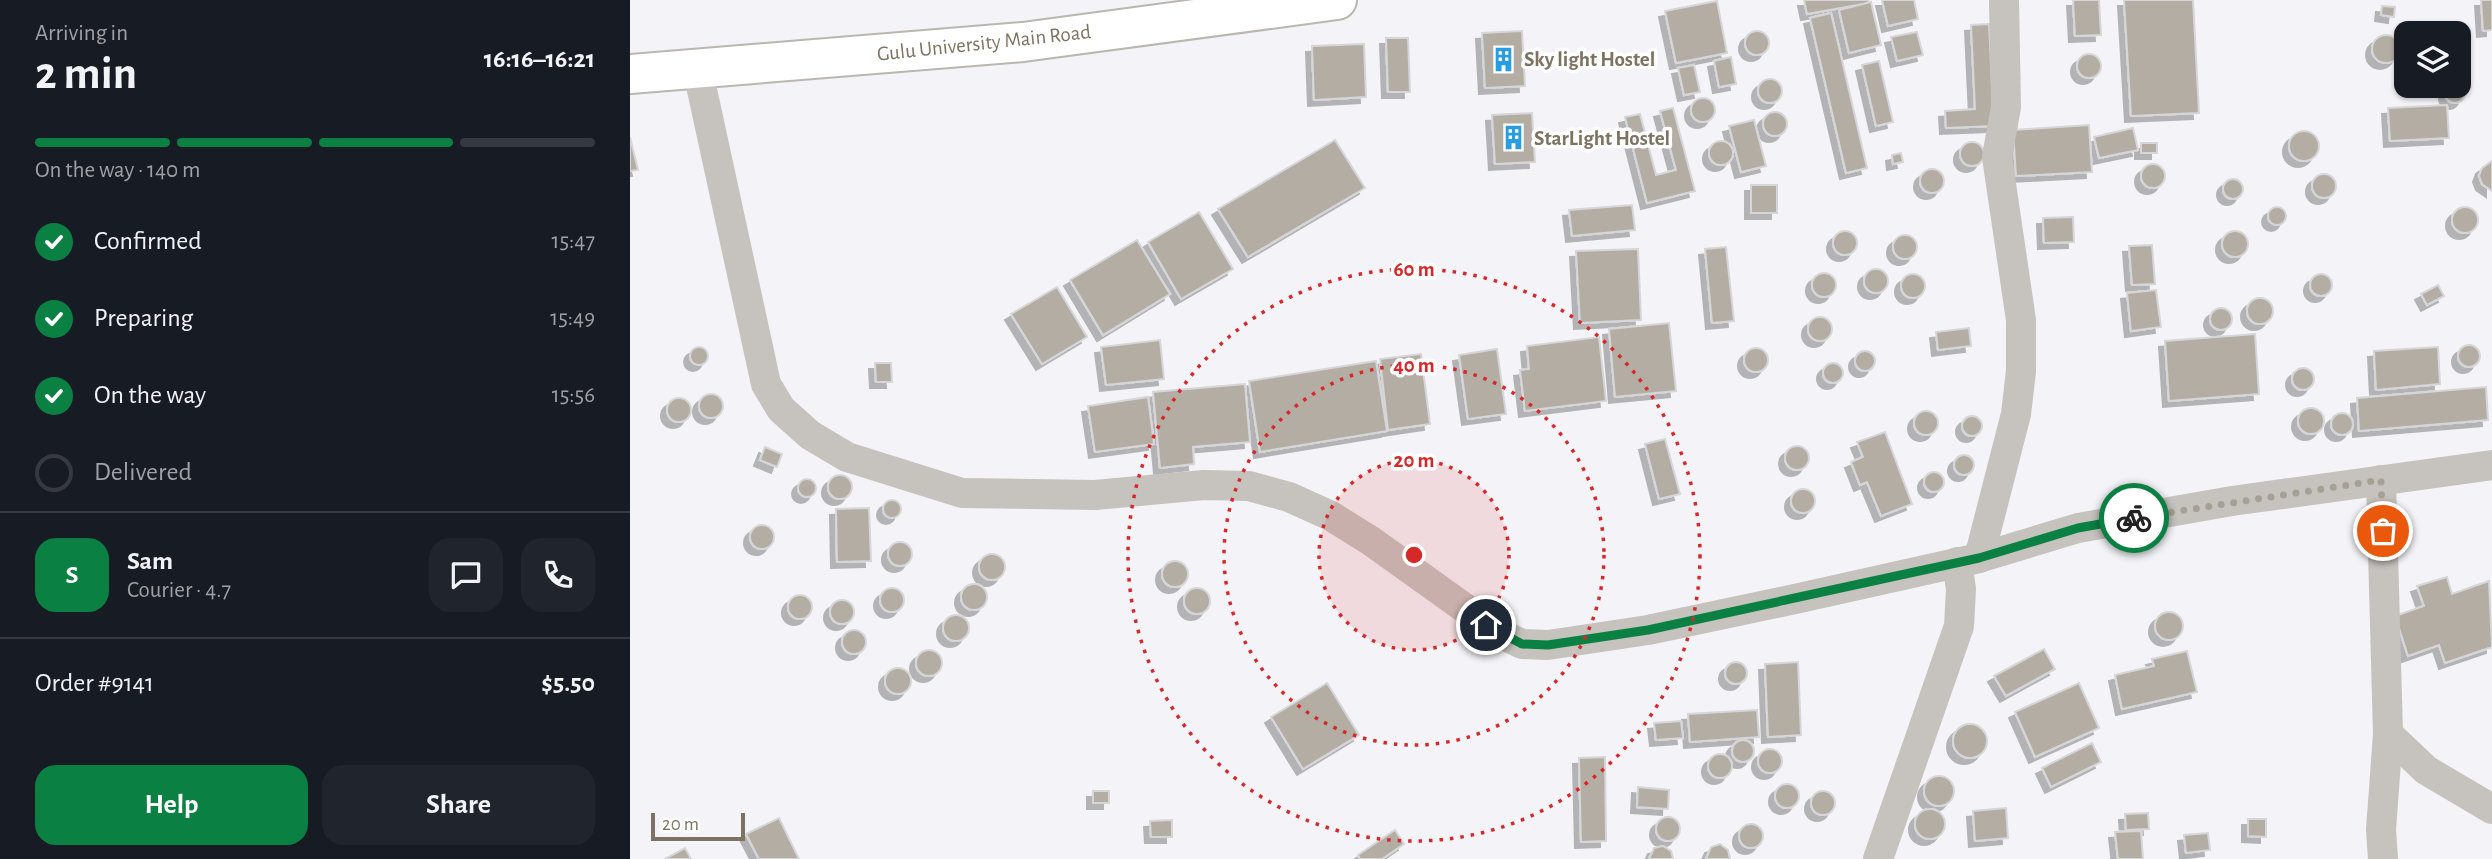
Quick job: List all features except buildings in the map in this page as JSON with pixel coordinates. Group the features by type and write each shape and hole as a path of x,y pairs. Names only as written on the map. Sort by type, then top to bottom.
{"street":[{"name":"Gulu University Main Road","path":"630,74 1023,42 1337,0"},
{"path":"1878,859 1959,626 1961,589 1968,560 2016,414 2021,371 2021,320 1997,157 2006,107 2004,0"},
{"path":"696,67 766,384 781,409 810,435 847,457 962,493 1095,495 1204,485 1249,486 1289,497 1331,516 1371,541 1472,615 1522,644 1548,645 1648,630 1968,560 2078,528 2232,501 2492,465"},
{"path":"2381,480 2388,734 2381,830 2383,859"},
{"path":"2388,734 2426,770 2492,809"}],"way so far":[{"path":"2134,518 2381,480 2383,531"}],"place":[{"name":"Sky light Hostel","path":"1504,59"},
{"name":"StarLight Hostel","path":"1514,138"}],"route":[{"path":"1486,625 1522,644 1548,645 1648,630 1979,558 2078,528 2134,518"}]}
